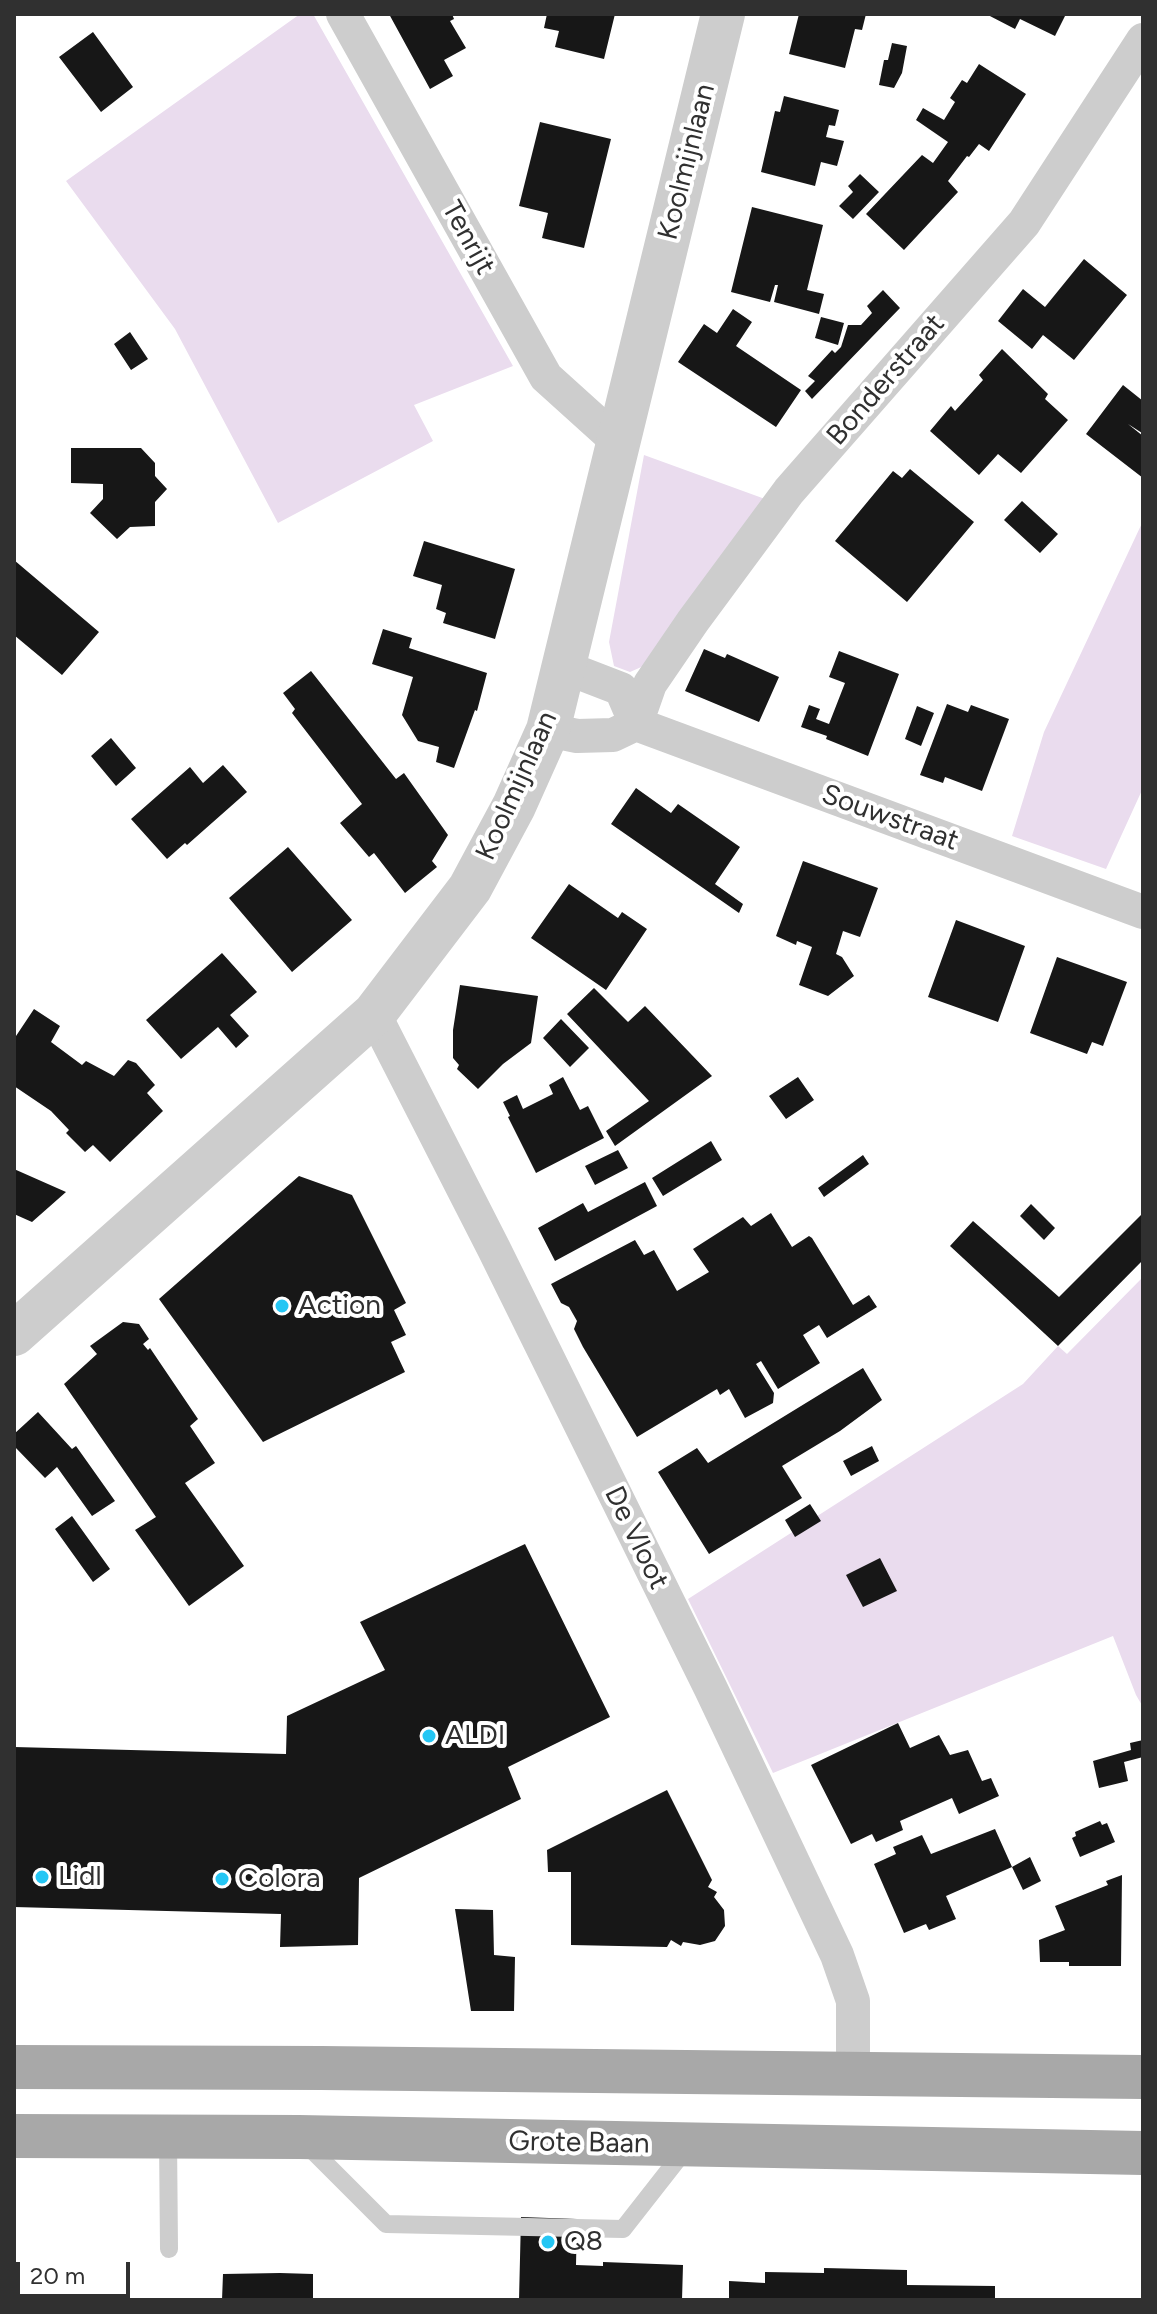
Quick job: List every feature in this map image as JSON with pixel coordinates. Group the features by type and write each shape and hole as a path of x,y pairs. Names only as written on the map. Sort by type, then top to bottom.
{"main road":[{"path":"14,2067 399,2068 1143,2077"},
{"name":"Grote Baan","path":"14,2136 299,2137 1143,2153"}],"street":[{"name":"Tenrijt","path":"343,14 546,377 618,442"},
{"name":"Koolmijnlaan","path":"14,1334 374,1014 470,888 514,806 548,730 723,14"},
{"name":"Bonderstraat","path":"636,724 650,684 745,550 789,491 1024,223 1143,40"},
{"path":"548,730 577,736 613,735 636,724 621,689 564,667"},
{"name":"Souwstraat","path":"636,724 1143,912"},
{"name":"De Vloot","path":"374,1014 500,1261 711,1689 837,1955 853,2001 853,2074"}],"lane":[{"path":"168,2137 169,2249"},
{"path":"299,2137 386,2224 623,2229 689,2145"}],"shaded area":[{"path":"300,14 313,14 513,366 414,405 433,441 278,523 175,329 66,181"},
{"path":"644,455 765,499 648,664 630,672 614,666 609,642"},
{"path":"1143,521 1143,788 1106,869 1012,836 1044,732"},
{"path":"1143,1277 1143,1707 1113,1636 773,1773 688,1599 1023,1384 1058,1346 1067,1354"}],"building":[{"path":"389,14 452,14 454,19 450,21 466,48 444,60 453,76 430,89"},
{"path":"547,14 615,14 604,59 555,47 559,31 544,28"},
{"path":"799,14 866,14 862,30 855,29 845,68 789,54"},
{"path":"986,14 1066,14 1055,36 1020,19 1015,29"},
{"path":"93,32 133,87 101,112 59,57"},
{"path":"892,43 907,46 902,73 894,88 879,85 884,60 888,60"},
{"path":"979,64 1026,94 989,151 979,144 967,156 948,181 958,192 904,250 866,214 922,155 933,163 948,142 916,120 923,108 944,120 955,102 950,98 962,80 967,83"},
{"path":"784,96 839,110 835,126 829,125 826,137 844,141 837,166 821,162 815,186 761,172 775,111 780,112"},
{"path":"540,122 611,139 584,248 542,238 548,213 519,206"},
{"path":"860,174 879,192 853,219 839,206 853,192 848,186"},
{"path":"752,207 823,225 807,290 824,294 819,314 774,302 778,285 775,285 770,302 731,292"},
{"path":"1084,259 1127,295 1074,360 1043,335 1032,349 998,321 1023,289 1045,307"},
{"path":"883,290 900,308 812,399 805,391 815,381 808,376 832,350 835,353 841,347 848,325 861,325 872,313 867,306"},
{"path":"733,309 752,322 736,346 801,390 776,427 678,362 704,324 717,333"},
{"path":"821,317 844,323 838,345 815,338"},
{"path":"130,332 148,359 131,370 114,344"},
{"path":"1002,349 1048,394 1045,399 1068,420 1021,473 998,454 979,475 930,431 951,406 955,411 983,380 979,375"},
{"path":"1123,385 1143,401 1143,432 1128,424 1143,436 1143,478 1086,434"},
{"path":"71,448 141,448 155,463 155,476 167,489 155,502 155,526 130,527 117,539 90,513 103,499 103,484 71,483"},
{"path":"910,469 974,522 907,602 835,541 893,471 902,478"},
{"path":"1022,501 1058,534 1040,553 1004,520"},
{"path":"424,541 515,569 495,639 443,623 446,613 436,609 442,585 413,576"},
{"path":"14,560 99,632 62,675 14,635"},
{"path":"383,629 412,638 409,648 487,673 477,711 454,768 436,762 439,747 418,741 402,715 413,677 372,664"},
{"path":"704,649 725,658 727,654 779,677 759,722 685,691"},
{"path":"839,651 899,674 868,756 801,727 809,705 820,709 816,719 829,724 845,683 829,677"},
{"path":"311,671 396,779 404,773 448,835 432,861 437,867 405,893 374,853 369,857 340,823 362,804 292,713 295,709 283,693"},
{"path":"947,704 968,712 971,705 1009,719 982,791 945,777 943,783 920,775"},
{"path":"917,706 934,713 921,746 905,739"},
{"path":"111,738 136,768 116,786 91,756"},
{"path":"223,765 247,792 167,859 131,819 190,767 203,783"},
{"path":"636,788 671,813 678,804 740,847 715,884 743,904 739,913 611,824"},
{"path":"288,847 352,920 292,972 229,898"},
{"path":"803,861 878,888 860,937 843,931 836,954 842,957 854,976 828,996 799,985 812,947 797,941 796,945 776,936"},
{"path":"569,884 618,918 622,912 647,929 606,990 531,938"},
{"path":"956,920 1025,946 998,1022 928,997"},
{"path":"222,953 257,992 230,1015 249,1036 236,1048 218,1027 181,1059 146,1020"},
{"path":"1057,957 1127,982 1103,1046 1092,1042 1087,1054 1030,1033"},
{"path":"460,985 538,996 531,1043 503,1064 478,1089 457,1069 459,1065 453,1058 453,1030"},
{"path":"594,988 628,1022 645,1006 712,1076 615,1146 606,1131 649,1101 567,1014"},
{"path":"34,1009 60,1026 51,1042 82,1065 86,1061 114,1076 128,1060 136,1063 155,1085 147,1093 163,1111 110,1162 93,1145 85,1152 66,1133 69,1130 51,1111 14,1086 14,1039"},
{"path":"561,1019 589,1048 570,1067 543,1038"},
{"path":"563,1077 580,1110 588,1106 604,1138 536,1173 503,1102 517,1095 523,1109 553,1094 549,1085"},
{"path":"798,1077 814,1100 786,1119 769,1096"},
{"path":"711,1141 722,1160 663,1196 652,1178"},
{"path":"618,1150 628,1168 595,1185 585,1166"},
{"path":"863,1155 869,1164 824,1197 818,1188"},
{"path":"14,1169 66,1192 32,1222 14,1214"},
{"name":"Action","path":"299,1176 352,1195 406,1303 394,1310 406,1335 391,1342 405,1372 263,1442 159,1299"},
{"path":"645,1182 657,1206 555,1261 538,1228 583,1203 588,1212"},
{"path":"1031,1204 1055,1228 1044,1240 1020,1216"},
{"path":"771,1213 792,1247 809,1236 812,1238 853,1305 869,1295 877,1307 827,1338 819,1325 803,1335 820,1363 778,1389 761,1361 756,1364 774,1393 773,1403 745,1418 729,1389 720,1395 717,1389 637,1437 583,1347 574,1329 577,1321 569,1307 561,1303 551,1284 635,1240 644,1255 654,1250 677,1291 709,1272 693,1249 743,1217 751,1226"},
{"path":"1141,1215 1143,1260 1058,1346 950,1246 973,1221 1059,1297"},
{"path":"123,1322 139,1324 149,1339 143,1344 148,1350 150,1348 198,1419 190,1426 215,1463 185,1483 244,1566 189,1606 135,1530 156,1517 64,1384 97,1354 90,1346"},
{"path":"863,1368 882,1400 840,1431 782,1466 802,1498 709,1554 658,1472 697,1448 708,1463"},
{"path":"38,1412 72,1449 76,1446 115,1501 92,1516 57,1467 45,1478 14,1446 14,1434"},
{"path":"872,1446 879,1461 851,1476 843,1461"},
{"path":"810,1504 821,1521 795,1537 785,1520"},
{"path":"72,1516 110,1569 93,1582 55,1529"},
{"name":"ALDI","path":"525,1544 610,1717 508,1767 521,1799 359,1878 358,1945 280,1947 281,1914 14,1907 14,1747 286,1754 287,1716 385,1670 360,1622"},
{"path":"880,1558 897,1591 863,1607 846,1575"},
{"path":"898,1723 910,1748 939,1735 950,1755 968,1750 982,1781 991,1778 999,1796 959,1814 952,1798 900,1821 903,1830 876,1842 872,1834 851,1844 811,1765"},
{"path":"1143,1740 1143,1757 1124,1762 1128,1781 1099,1788 1093,1761 1131,1750 1130,1743"},
{"path":"667,1790 712,1880 708,1887 717,1892 714,1897 724,1910 725,1926 715,1941 700,1945 683,1942 681,1946 671,1940 667,1947 571,1945 571,1872 548,1872 547,1850"},
{"path":"1100,1821 1102,1825 1107,1823 1115,1842 1080,1857 1072,1838 1076,1836 1075,1832"},
{"path":"995,1829 1012,1867 946,1896 956,1919 929,1930 926,1924 904,1933 874,1864 896,1854 893,1847 922,1835 931,1854"},
{"path":"1030,1857 1041,1881 1023,1890 1012,1867"},
{"path":"1122,1875 1121,1966 1069,1966 1069,1962 1040,1962 1039,1940 1065,1930 1055,1906 1108,1885 1106,1881"},
{"path":"455,1909 493,1910 494,1955 515,1957 514,2011 471,2011"},
{"name":"Q8","path":"521,2217 577,2219 576,2265 603,2266 603,2262 683,2265 682,2300 519,2300"},
{"path":"824,2268 907,2270 907,2285 995,2286 995,2300 729,2300 729,2281 765,2283 765,2272 824,2273"},
{"path":"223,2274 313,2274 313,2300 222,2300"}],"place":[{"name":"Action","path":"282,1306"},
{"name":"ALDI","path":"429,1736"},
{"name":"Lidl","path":"42,1877"},
{"name":"Colora","path":"222,1879"},
{"name":"Q8","path":"548,2242"}]}
